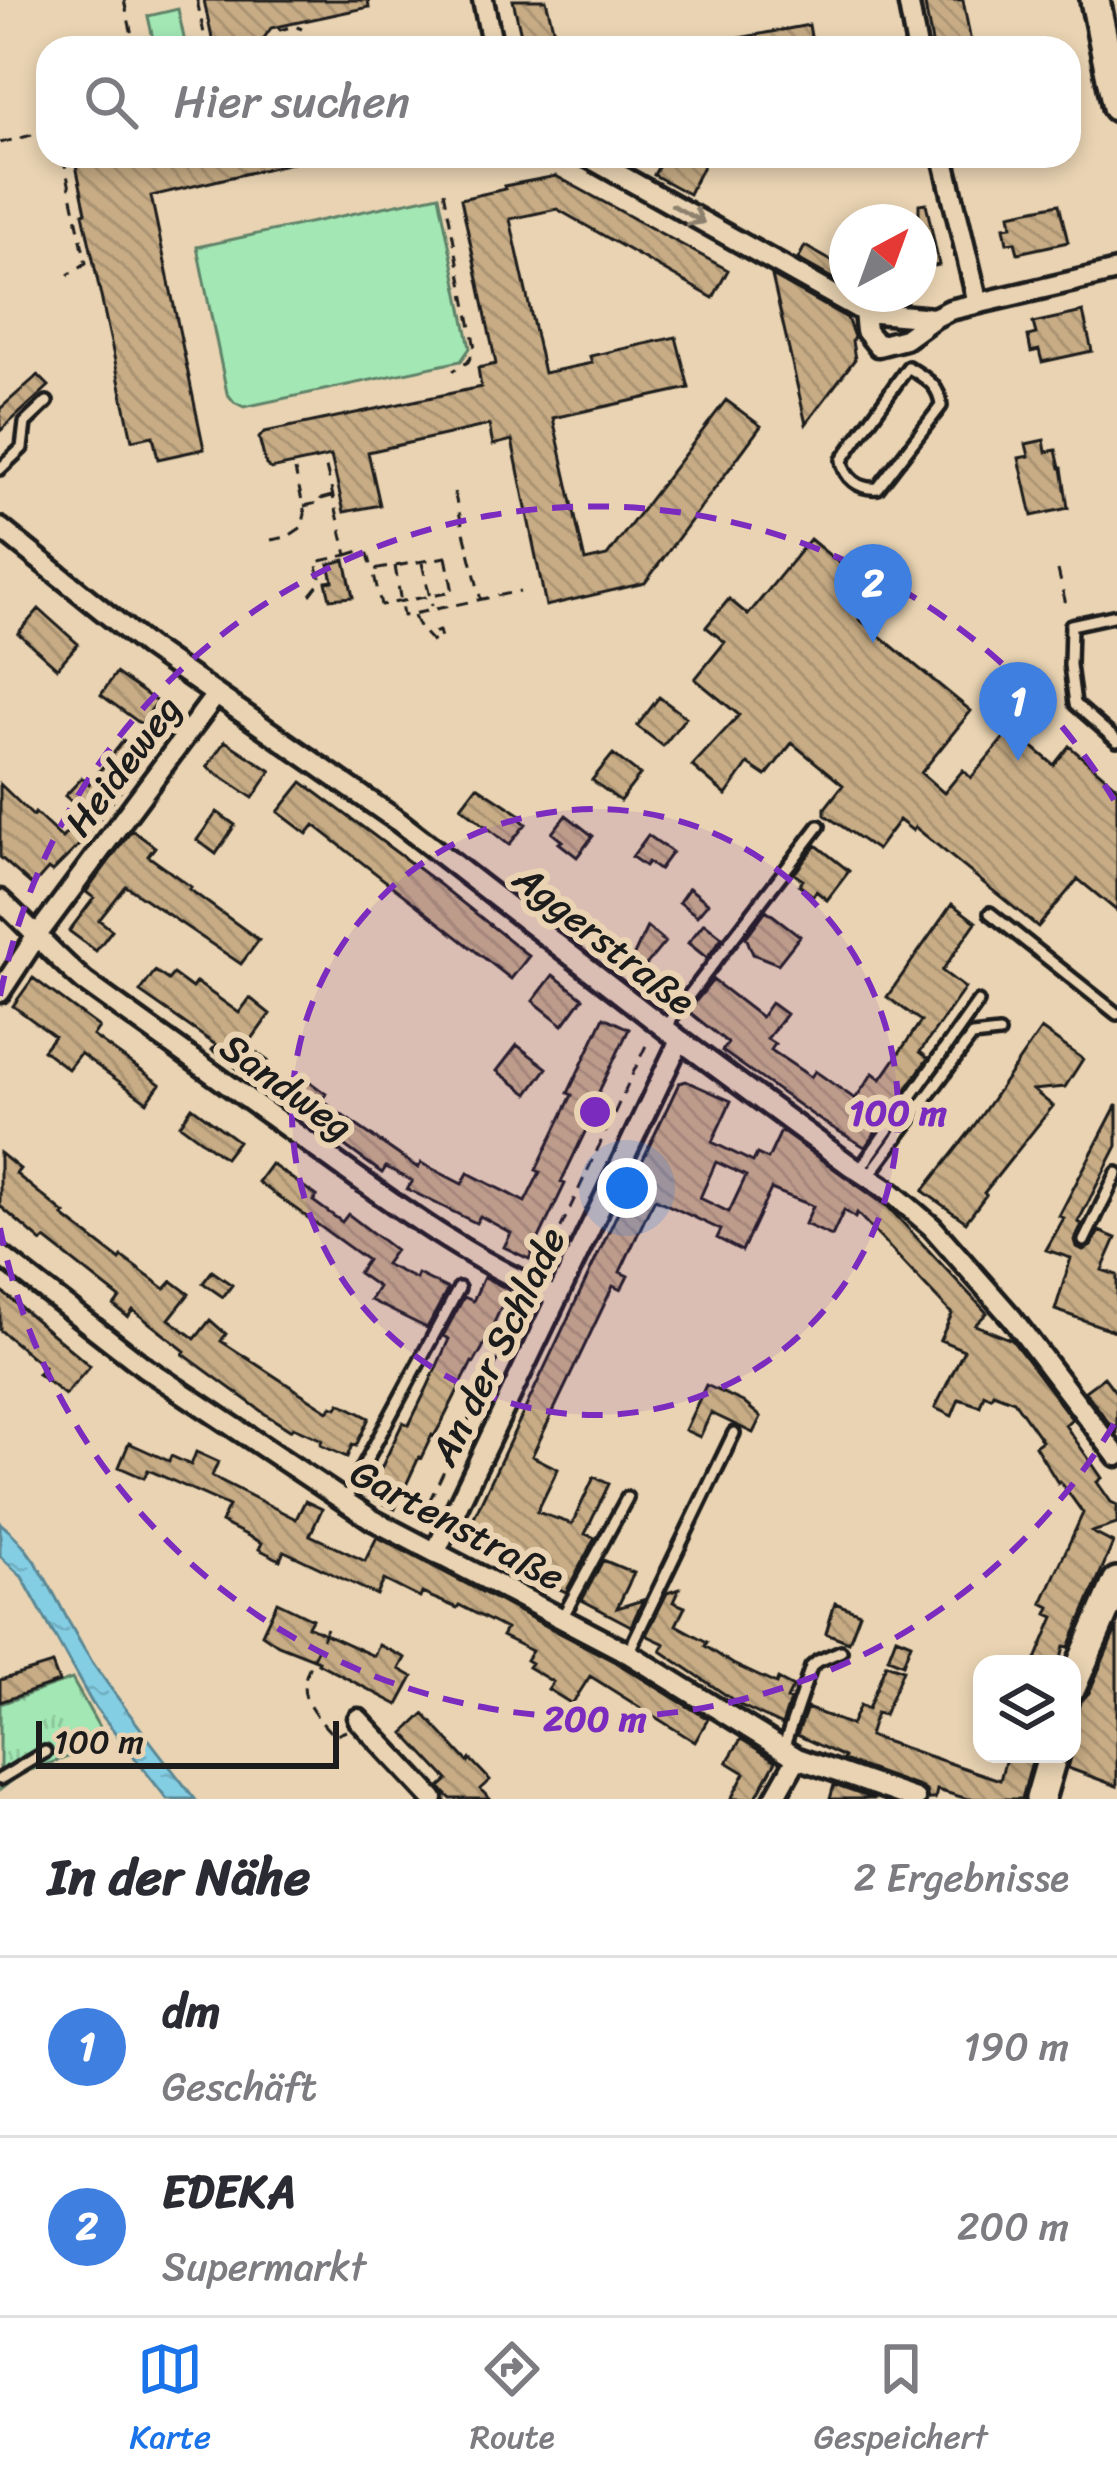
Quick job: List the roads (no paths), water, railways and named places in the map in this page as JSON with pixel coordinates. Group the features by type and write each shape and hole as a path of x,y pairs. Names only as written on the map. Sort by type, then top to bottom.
{"main road":[{"path":"1095,0 1117,107"},
{"path":"1081,1665 1117,1582"},
{"path":"1040,1799 1050,1763"}],"street":[{"path":"483,0 490,36"},
{"path":"908,0 913,36"},
{"path":"607,168 829,292"},
{"path":"946,168 978,303"},
{"path":"934,318 864,312 866,331 878,346 905,339 934,318 978,303 1117,271"},
{"name":"Aggerstraße","path":"0,528 148,647 398,821 672,1034 891,1192 932,1227 1012,1318 1117,1456"},
{"name":"Heideweg","path":"0,992 215,696"},
{"name":"Sandweg","path":"0,900 85,982 402,1210 557,1297"},
{"name":"An der Schlade","path":"436,1551 557,1297 672,1034"},
{"name":"Gartenstraße","path":"0,1255 144,1367 373,1520 628,1653 790,1753 915,1799"},
{"path":"358,1719 433,1799"},
{"path":"774,1799 790,1753"}],"lane":[{"path":"908,368 934,385 941,406 878,488 858,485 848,477 843,470 844,455 908,368"},
{"path":"0,469 22,448 25,424 47,402"},
{"path":"1117,615 1071,625 1070,665 1075,704 1117,741"},
{"path":"672,1034 819,826"},
{"path":"990,913 1117,1014"},
{"path":"864,1174 978,1002"},
{"path":"864,1174 972,1036 999,1033"},
{"path":"1084,1241 1117,1173"},
{"path":"344,1502 459,1288"},
{"path":"628,1653 734,1432"},
{"path":"562,1618 627,1498"},
{"path":"790,1753 811,1667 842,1652"},
{"path":"0,1779 45,1752"}],"water":[{"path":"0,1523 29,1553 93,1663 195,1799 167,1799 92,1703 22,1577 0,1556"}],"place":[{"name":"EDEKA","path":"873,643"},
{"name":"dm","path":"1018,761"}]}
